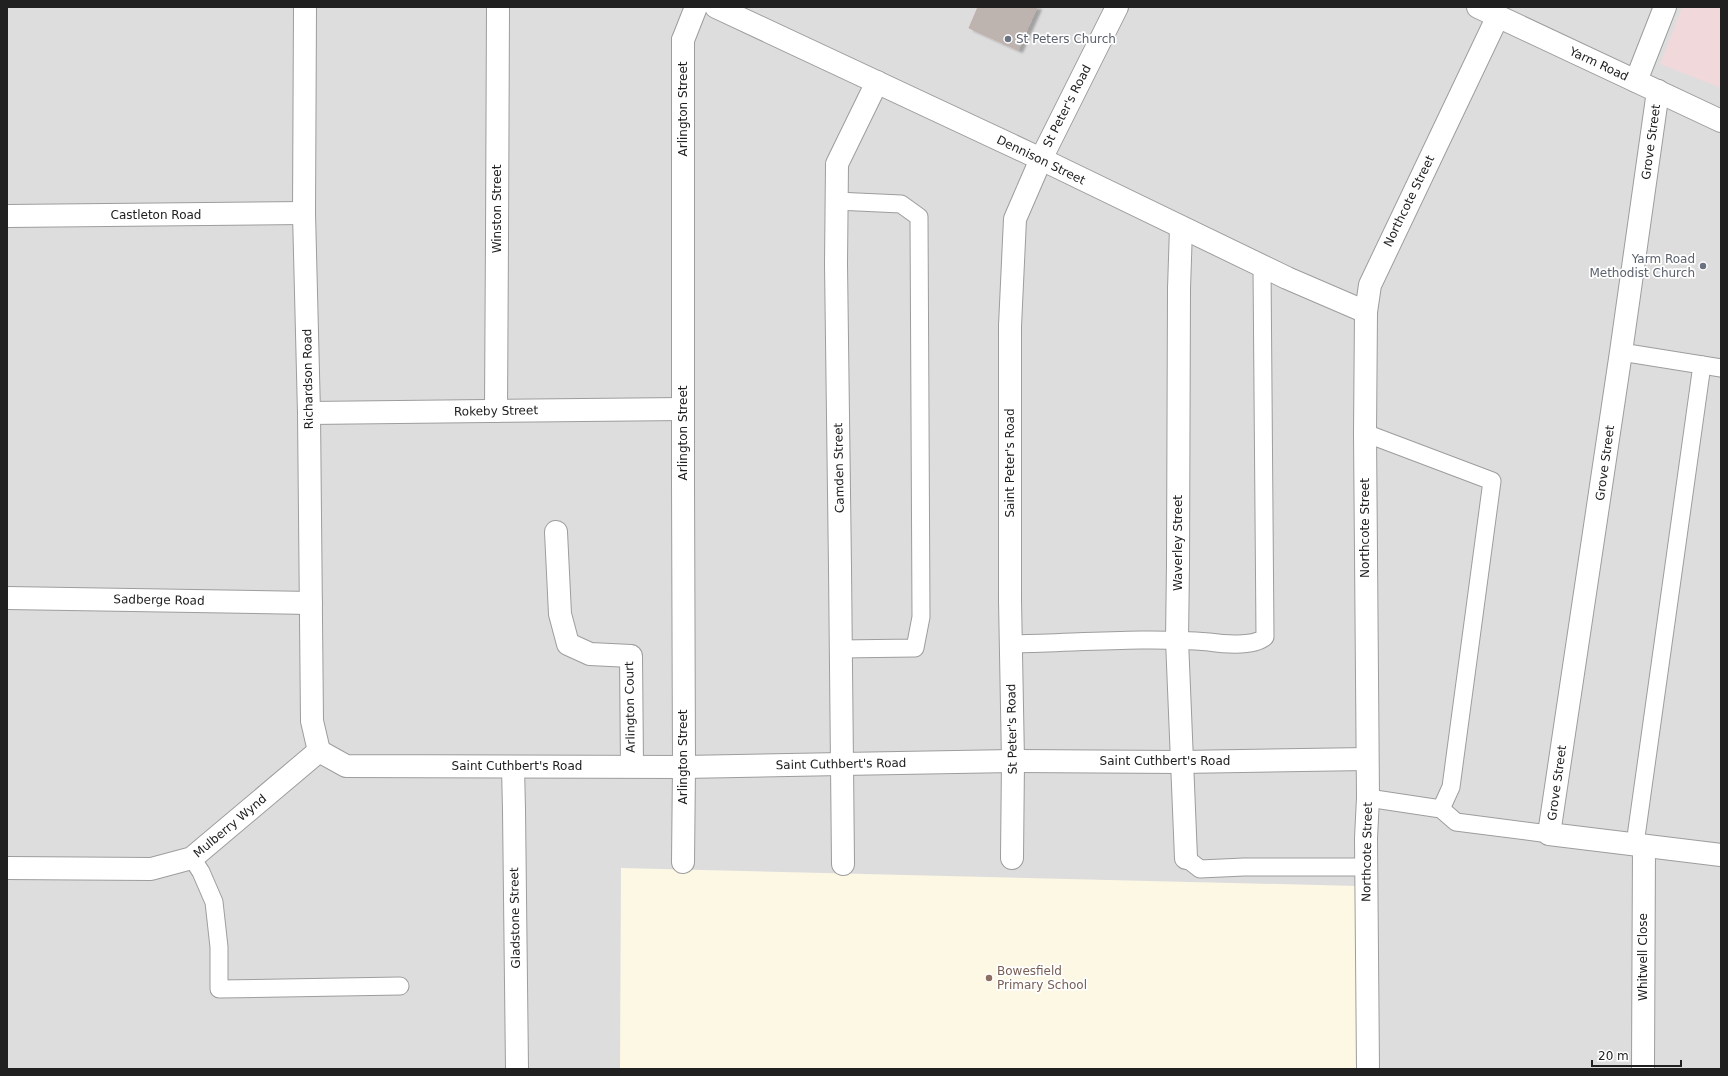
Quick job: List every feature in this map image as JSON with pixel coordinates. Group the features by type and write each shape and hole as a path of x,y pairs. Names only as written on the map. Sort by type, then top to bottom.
{"street":[{"name":"Richardson Road","path":"305,7 304,213 309,413 312,721 319,751"},
{"name":"Winston Street","path":"496,411 498,7"},
{"name":"Arlington Street","path":"684,862 683,40 696,7"},
{"name":"Dennison Street","path":"716,7 1040,159 1262,267 1366,312"},
{"name":"St Peter's Road","path":"1010,326 1015,219 1040,159 1117,7"},
{"name":"Yarm Road","path":"1478,7 1499,11 1636,81 1721,121"},
{"path":"1636,81 1665,7"},
{"name":"Northcote Street","path":"1368,1069 1366,867 1368,798 1365,433 1366,312 1370,284 1499,11"},
{"name":"Camden Street","path":"842,864 836,264 837,164 877,82"},
{"name":"Grove Street","path":"1550,834 1658,91"},
{"name":"Castleton Road","path":"7,216 304,213"},
{"name":"Waverley Street","path":"1181,228 1179,289 1177,640 1186,858"},
{"name":"Saint Peter's Road","path":"1010,326 1010,600"},
{"name":"Rokeby Street","path":"309,413 683,409"},
{"name":"Arlington Court","path":"556,532 560,614 568,644 590,654 631,656 632,766"},
{"name":"Sadberge Road","path":"7,598 311,603"},
{"name":"St Peter's Road","path":"1010,600 1013,761 1012,858"},
{"name":"Saint Cuthbert's Road","path":"319,751 346,766 684,767 1013,761 1181,762 1367,759"},
{"name":"Mulberry Wynd","path":"7,868 151,869 192,858 319,751"},
{"name":"Gladstone Street","path":"513,767 517,1069"},
{"path":"1550,834 1721,855"},
{"name":"Whitwell Close","path":"1639,845 1643,1069"}],"lane":[{"path":"836,201 901,204 919,217 921,617 915,648 840,649"},
{"path":"1011,644 1177,640 1222,644 1261,641 1265,637 1262,267"},
{"path":"1621,352 1721,368"},
{"path":"1639,845 1702,365"},
{"path":"1365,433 1492,481 1451,787 1441,809"},
{"path":"1368,798 1441,809 1456,822 1550,834"},
{"path":"192,858 201,872 214,902 219,947 219,989 400,986"},
{"path":"1186,858 1200,869 1244,866 1366,867"}],"shaded area":[{"path":"7,7 1721,7 1721,1069 7,1069"},
{"path":"1682,7 1721,7 1721,88 1660,64"},
{"name":"Bowesfield Primary School","path":"621,868 1357,886 1359,1069 620,1069"}],"building":[{"name":"St Peters Church","path":"978,7 1037,7 1018,50 969,28"}],"place":[{"name":"St Peters Church","path":"1008,39"},
{"name":"Yarm Road Methodist Church","path":"1703,266"},
{"name":"Bowesfield Primary School","path":"989,978"}]}
